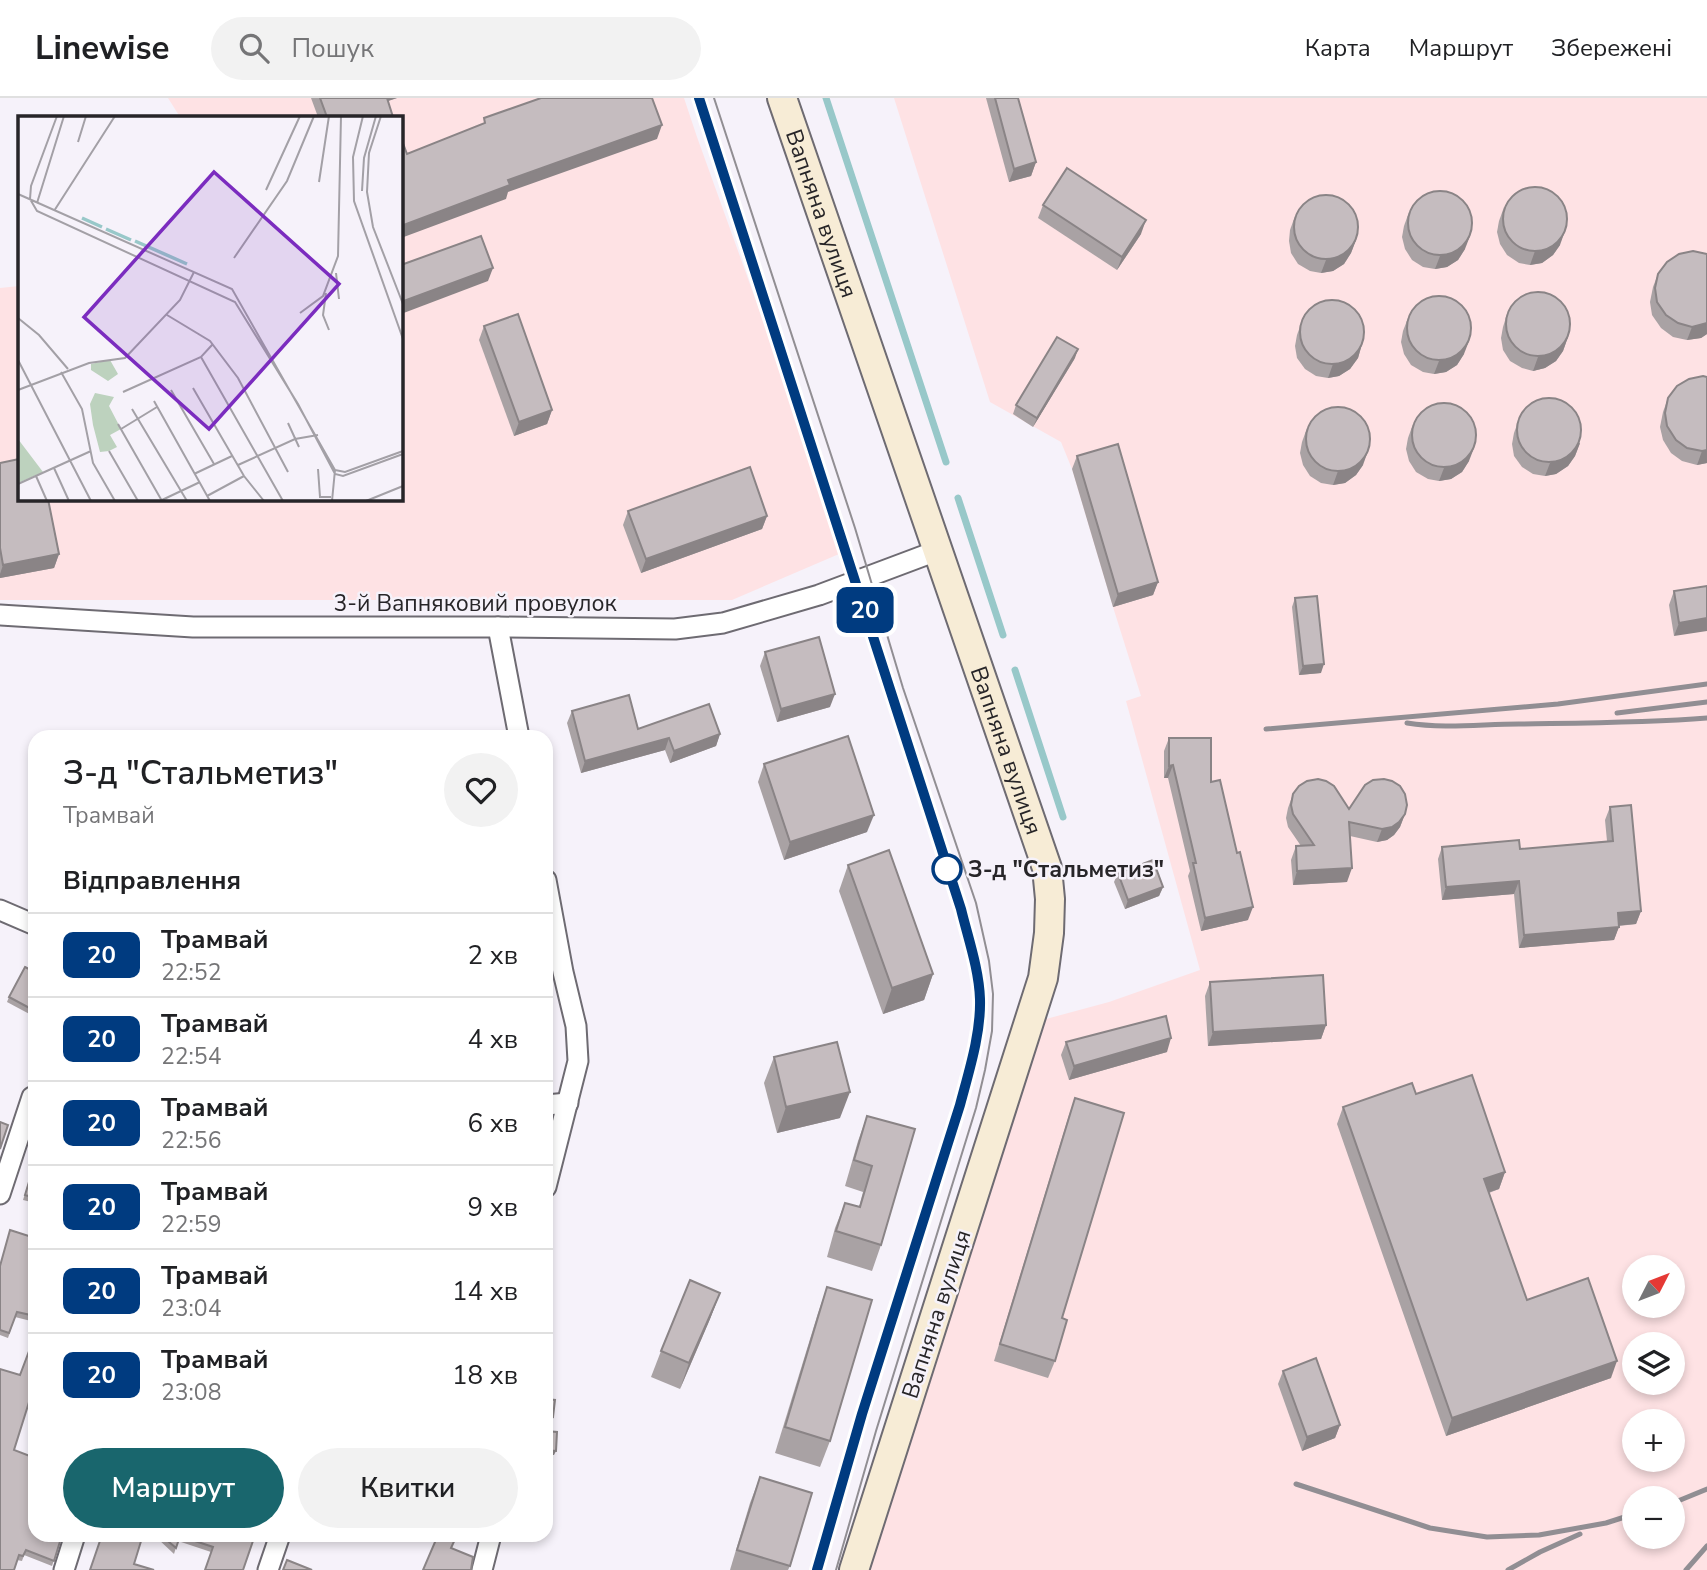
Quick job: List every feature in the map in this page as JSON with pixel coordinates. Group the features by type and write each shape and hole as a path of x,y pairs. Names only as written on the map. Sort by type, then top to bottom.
{"street":[{"name":"Вапняна вулиця","path":"782,98 1046,867 1050,899 1043,978 854,1570"},
{"name":"3-й Вапняковий провулок","path":"0,615 193,627 675,629 723,623 819,595 939,550"},
{"path":"498,627 518,730"},
{"path":"0,910 28,922"},
{"path":"553,916 576,1026 578,1061 553,1160"},
{"path":"553,1104 568,1103"},
{"path":"0,1194 28,1109"},
{"path":"64,1570 73,1542"},
{"path":"268,1570 278,1542"},
{"path":"482,1570 489,1542"}],"shaded area":[{"path":"168,98 684,98 846,551 732,600 0,600 0,288 18,286 18,500 402,500 402,116 179,116"},
{"path":"894,98 1707,98 1707,1570 867,1570 1046,1019 1109,1002 1200,970 1126,701 1141,696 1072,469 1061,442 990,402"}],"building":[{"path":"320,98 387,98 393,116 327,116"},
{"path":"541,98 652,98 662,125 508,180 510,185 402,226 402,141 407,154 485,123 484,118"},
{"path":"995,98 1018,98 1036,162 1014,169"},
{"path":"1067,168 1146,220 1122,257 1043,205"},
{"path":"1529,187 1541,187 1558,196 1565,207 1565,231 1558,242 1541,251 1529,251 1517,246 1508,237 1503,225 1503,213 1508,201 1517,192"},
{"path":"1434,191 1446,191 1463,200 1470,211 1470,235 1463,246 1446,255 1434,255 1422,250 1413,241 1408,229 1408,217 1413,205 1422,196"},
{"path":"1320,195 1332,195 1349,204 1356,215 1356,239 1349,250 1332,259 1320,259 1308,254 1299,245 1294,233 1294,221 1299,209 1308,200"},
{"path":"481,236 493,268 402,302 402,265"},
{"path":"1693,251 1707,254 1707,323 1692,327 1678,323 1666,315 1657,302 1655,288 1658,274 1667,262 1679,254"},
{"path":"1532,292 1544,292 1561,301 1568,312 1568,336 1561,347 1544,356 1532,356 1520,351 1511,342 1506,330 1506,318 1511,306 1520,297"},
{"path":"1433,296 1445,296 1462,305 1469,316 1469,340 1462,351 1445,360 1433,360 1421,355 1412,346 1407,334 1407,322 1412,310 1421,301"},
{"path":"1332,300 1344,302 1355,309 1362,320 1362,344 1355,355 1344,362 1332,364 1320,362 1309,355 1302,344 1300,332 1302,320 1309,309 1320,302"},
{"path":"518,314 552,410 519,422 484,326"},
{"path":"1057,337 1078,349 1037,418 1016,405"},
{"path":"1707,377 1707,450 1702,451 1687,448 1676,440 1667,426 1665,413 1668,398 1677,386 1689,379"},
{"path":"1543,398 1555,398 1572,407 1579,418 1579,442 1572,453 1555,462 1543,462 1531,457 1522,448 1517,436 1517,424 1522,412 1531,403"},
{"path":"1438,403 1450,403 1467,412 1474,423 1474,447 1467,458 1450,467 1438,467 1426,462 1417,453 1412,441 1412,429 1417,417 1426,408"},
{"path":"1332,407 1344,407 1361,416 1368,427 1368,451 1361,462 1344,471 1332,471 1320,466 1311,457 1306,445 1306,433 1311,421 1320,412"},
{"path":"1118,444 1158,582 1118,594 1077,456"},
{"path":"18,459 18,500 48,500 59,554 3,565 0,548 0,463"},
{"path":"750,467 767,516 646,559 628,511"},
{"path":"1707,586 1707,618 1679,623 1674,591"},
{"path":"1317,596 1324,664 1303,666 1295,598"},
{"path":"819,637 835,694 781,709 765,652"},
{"path":"629,695 638,729 709,704 720,734 674,751 669,738 585,761 572,711"},
{"path":"848,736 874,815 790,842 764,764"},
{"path":"1169,738 1211,738 1211,782 1220,780 1253,907 1205,918 1193,863 1196,863 1173,765 1169,766"},
{"path":"1318,779 1334,786 1349,809 1365,785 1373,780 1392,781 1400,786 1405,794 1405,814 1392,827 1382,829 1349,822 1352,868 1297,871 1296,846 1314,845 1293,814 1293,794 1307,781"},
{"path":"1631,805 1641,911 1618,913 1619,927 1524,935 1519,881 1446,887 1442,847 1519,840 1520,849 1613,841 1610,807"},
{"path":"889,850 933,974 892,988 848,865"},
{"path":"1153,860 1163,887 1128,900 1118,873"},
{"path":"25,967 28,968 28,1007 9,997"},
{"path":"1323,975 1326,1025 1213,1032 1210,982"},
{"path":"1166,1016 1171,1038 1074,1066 1066,1042"},
{"path":"837,1042 850,1092 786,1107 774,1057"},
{"path":"1472,1075 1505,1172 1484,1179 1527,1300 1588,1278 1617,1361 1452,1418 1343,1107 1412,1083 1416,1094"},
{"path":"1075,1098 1124,1113 1062,1318 1067,1320 1055,1361 1000,1344"},
{"path":"867,1116 915,1129 881,1245 836,1231 845,1203 860,1207 872,1166 854,1160"},
{"path":"0,1122 8,1125 0,1149"},
{"path":"10,1230 28,1236 28,1314 17,1312 9,1333 0,1330 0,1266"},
{"path":"690,1280 720,1293 689,1363 661,1351"},
{"path":"827,1287 872,1300 830,1441 785,1427"},
{"path":"28,1354 28,1405 14,1450 28,1455 28,1542 60,1542 54,1561 26,1550 23,1556 19,1555 14,1570 0,1570 0,1369 20,1375"},
{"path":"1316,1358 1340,1425 1307,1437 1283,1371"},
{"path":"553,1432 557,1432 556,1451 553,1451"},
{"path":"760,1477 812,1493 790,1566 737,1550"},
{"path":"100,1542 141,1542 134,1564 154,1570 90,1570"},
{"path":"198,1542 253,1542 243,1570 205,1570 213,1547"},
{"path":"435,1542 454,1542 451,1548 473,1557 471,1570 423,1570"},
{"path":"287,1560 312,1570 283,1570"}],"waterway":[{"path":"826,98 946,462"},
{"path":"958,498 1003,635"},
{"path":"1015,670 1063,817"}],"tram line":[{"path":"699,98 961,909 975,965 980,999 971,1066 960,1105 862,1414 817,1570"},
{"name":"20","path":"699,98 961,909 980,999 977,1030 960,1105 862,1414 817,1570"},
{"path":"714,98 855,528 903,688 976,903 989,961 993,994 992,1031 976,1108 836,1570"}],"railway":[{"path":"1266,729 1558,704 1707,684"},
{"path":"1617,713 1707,702"},
{"path":"1407,723 1463,726 1707,718"},
{"path":"1296,1484 1430,1528 1487,1537 1539,1535 1622,1518"},
{"path":"1685,1498 1707,1489"},
{"path":"1508,1570 1580,1534"},
{"path":"1686,1570 1707,1546"}],"place":[{"name":"З-д \"Стальметиз\"","path":"947,869"}]}
